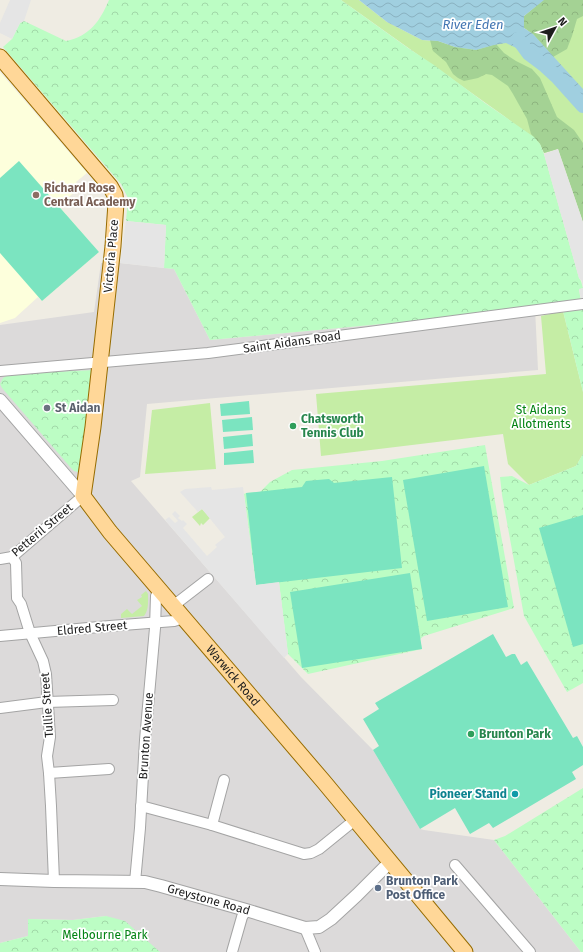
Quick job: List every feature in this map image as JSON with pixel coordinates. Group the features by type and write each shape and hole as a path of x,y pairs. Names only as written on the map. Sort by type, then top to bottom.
{"main road":[{"name":"Victoria Place","path":"0,58 110,186 115,195 116,203 114,234 101,362 83,496"},
{"name":"Warwick Road","path":"83,496 110,532 356,819 465,952"}],"street":[{"name":"Saint Aidans Road","path":"0,371 208,353 583,304"},
{"name":"Warwick Road","path":"0,400 83,496"},
{"name":"Petteril Street","path":"0,559 12,557 83,496"},
{"name":"Tullie Street","path":"12,557 16,563 17,598 21,604 30,634 43,661 46,674 50,737 47,756 54,881"},
{"path":"178,611 208,579"},
{"name":"Brunton Avenue","path":"135,882 156,596 160,591"},
{"name":"Eldred Street","path":"0,636 177,620 178,611"},
{"path":"0,708 47,702 113,700"},
{"path":"49,773 109,769"},
{"path":"212,825 224,780"},
{"path":"141,806 212,825 304,854 311,853 319,849 356,819"},
{"name":"Greystone Road","path":"0,879 145,882 305,928 319,927 332,919 390,862"},
{"path":"455,865 530,952"},
{"path":"232,952 242,917 246,910"},
{"path":"305,928 315,952"}],"shaded area":[{"path":"10,0 31,0 24,21 20,23 12,39 0,33 0,23"},
{"name":"Richard Rose Central Academy","path":"0,72 87,173 76,182 80,187 59,206 99,252 42,301 38,297 15,318 0,323"},
{"path":"558,149 583,222 583,288 544,154"},
{"path":"126,221 166,225 164,268 120,263"},
{"path":"101,263 120,263 174,269 210,340 535,308 538,370 147,404 140,477 131,481 301,677 373,750 420,829 494,840 581,952 160,952 106,916 73,920 28,919 28,936 0,943 0,325 94,312"},
{"path":"583,288 583,299 581,299 579,289"},
{"path":"211,487 212,490 243,487 256,585 279,582 288,654 284,658 165,520 169,517 175,523 178,521 172,514 175,511 180,516 178,518 187,524 183,528 207,556 217,547 215,545 225,537 202,509 198,512 180,492 185,489"}],"green space":[{"path":"109,0 341,0 534,137 540,144 583,288 579,290 581,301 435,319 210,340 174,269 164,268 166,225 126,221 128,198 121,184 3,47 12,39 20,23 24,21 66,41 74,39 88,31 98,21"},
{"path":"341,0 359,0 387,22 422,40 438,41 455,47 494,45 506,42 583,0 583,222 558,149 544,153 540,144 504,116"},
{"path":"543,0 583,0 583,16 577,19 567,49 553,57 533,34 524,28 524,16"},
{"path":"430,40 455,47 476,50 496,44 504,53 532,69 540,78 557,117 574,130 583,143 583,222 558,149 544,153 540,144 531,134 527,119 508,86 492,75 486,74 478,78 464,81 458,78 453,74 446,62 433,51"},
{"path":"19,161 99,252 42,301 0,253 0,178"},
{"path":"583,310 583,392 563,311"},
{"name":"St Aidans Allotments","path":"563,311 583,392 583,454 576,466 529,485 508,464 503,434 321,456 316,394 546,374 541,316"},
{"path":"95,370 82,472 78,472 71,468 0,384 3,378 10,374"},
{"path":"249,401 250,414 221,416 220,404"},
{"path":"210,403 216,469 145,474 152,410"},
{"path":"252,417 253,430 223,432 222,420"},
{"path":"252,434 253,446 224,449 223,437"},
{"path":"485,445 514,608 424,636 420,639 422,649 308,674 288,654 279,583 256,585 244,494 260,492 270,482 292,470 382,461"},
{"path":"253,450 254,463 224,465 224,453"},
{"path":"583,454 583,683 567,692 524,616 500,477 512,476 529,485 576,466"},
{"path":"484,466 508,607 427,621 403,480"},
{"path":"392,477 402,568 256,585 246,493 302,487 306,481 329,479 334,483"},
{"path":"202,509 210,518 203,525 201,523 200,526 192,517"},
{"path":"583,515 583,644 573,647 539,528"},
{"path":"410,573 422,649 302,668 290,592"},
{"path":"146,591 148,594 148,605 144,616 121,618 121,614 127,609 132,614 142,606 137,600 142,597 141,595"},
{"name":"Brunton Park","path":"493,634 506,657 515,654 521,665 527,661 573,738 577,736 583,747 583,765 572,772 576,779 493,828 489,823 470,834 455,808 420,829 373,750 379,746 363,719 379,709 375,703"},
{"path":"583,788 583,952 581,952 494,840 505,836"},
{"name":"Melbourne Park","path":"106,916 125,921 160,952 0,952 0,943 28,936 28,919 73,920"}],"water":[{"name":"River Eden","path":"359,0 544,0 524,16 524,28 533,34 583,89 583,106 545,66 529,54 506,43 476,50 455,47 438,41 422,40 387,22"}],"waterway":[{"path":"518,39 529,54 557,77 583,106"}],"place":[{"name":"Richard Rose Central Academy","path":"36,195"},
{"name":"St Aidan","path":"47,408"},
{"name":"Chatsworth Tennis Club","path":"293,426"},
{"name":"Brunton Park","path":"471,734"},
{"name":"Pioneer Stand","path":"515,794"},
{"name":"Brunton Park Post Office","path":"378,888"}]}
